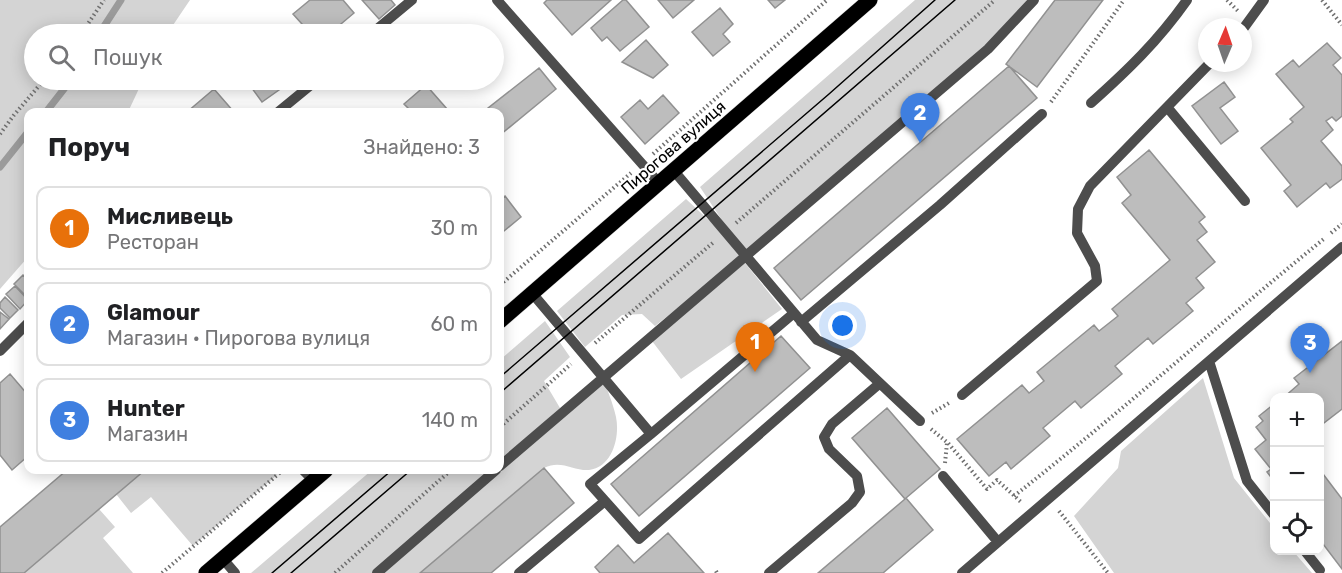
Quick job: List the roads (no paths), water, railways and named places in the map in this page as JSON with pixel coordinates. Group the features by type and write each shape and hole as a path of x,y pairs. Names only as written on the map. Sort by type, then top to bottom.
{"main road":[{"name":"Пирогова вулиця","path":"504,318 865,2"},
{"path":"206,573 308,475"}],"street":[{"path":"383,24 412,0"},
{"path":"497,0 659,183"},
{"path":"504,463 988,49 1034,0"},
{"path":"1091,103 1127,71 1166,30 1187,0"},
{"path":"1250,18 1264,0"},
{"path":"962,396 1097,280 1095,266 1077,233 1078,210 1090,186 1201,72"},
{"path":"283,108 305,90"},
{"path":"1167,107 1245,201"},
{"path":"850,355 639,539 590,484 940,205 1042,114"},
{"path":"674,171 817,340 850,355 920,421"},
{"path":"962,573 1342,247"},
{"path":"532,293 651,434"},
{"path":"0,351 24,327"},
{"path":"1209,361 1247,481 1270,509"},
{"path":"769,573 852,503 860,492 857,476 829,449 824,437 832,424 879,384"},
{"path":"377,573 491,474"},
{"path":"943,476 998,542"},
{"path":"519,573 605,501"},
{"path":"1308,555 1320,570"},
{"path":"223,559 235,573"}],"waterway":[{"path":"105,24 121,0"},
{"path":"49,108 63,90"},
{"path":"0,167 24,137"}],"tram line":[{"path":"504,374 935,0"},
{"path":"504,390 955,0"},
{"path":"272,573 387,474"},
{"path":"291,573 406,474"}],"place":[{"name":"Glamour","path":"920,143"},
{"name":"Мисливець","path":"755,372"},
{"name":"Hunter","path":"1310,373"}]}
